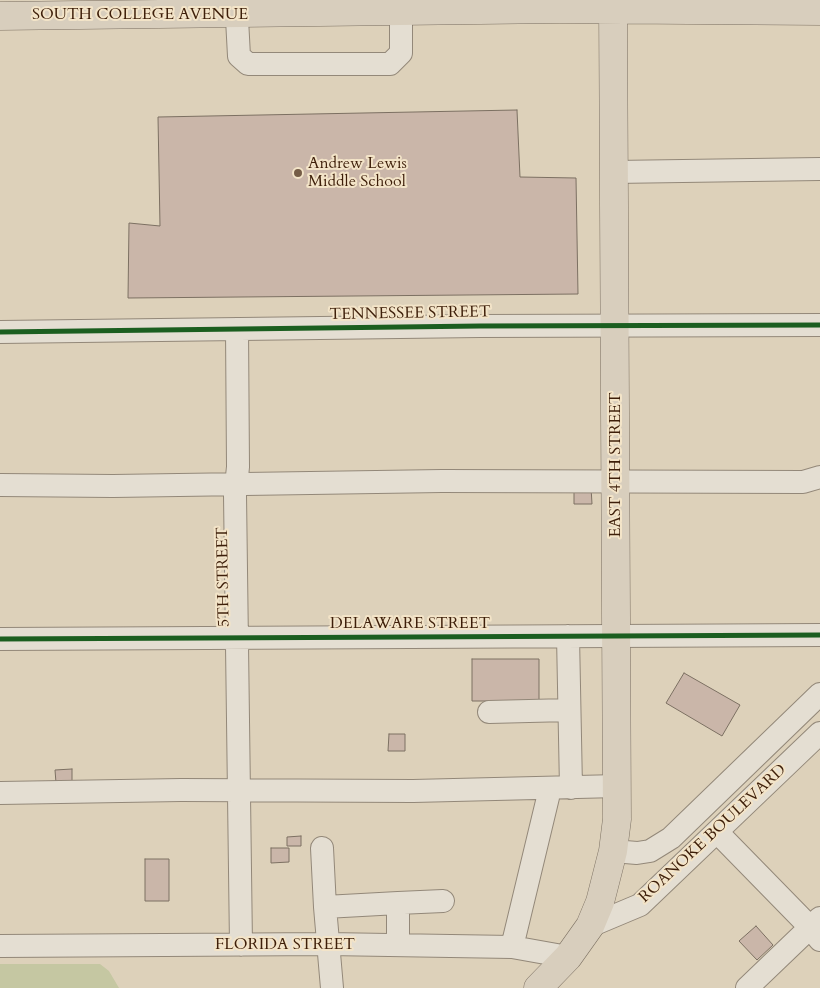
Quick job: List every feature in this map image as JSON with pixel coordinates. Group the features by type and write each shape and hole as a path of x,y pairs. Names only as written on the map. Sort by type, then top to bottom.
{"main road":[{"name":"SOUTH COLLEGE AVENUE","path":"0,16 236,7 401,12 613,5 820,11"},
{"name":"EAST 4TH STREET","path":"590,926 600,902 613,851 617,819 618,786 613,5"},
{"path":"538,988 568,957 590,926"}],"street":[{"path":"236,7 239,56 248,64 390,64 401,53 401,12"},
{"path":"614,172 820,168"},
{"name":"TENNESSEE STREET","path":"0,332 820,325"},
{"name":"5TH STREET","path":"237,329 237,484 235,495 242,945"},
{"path":"0,485 616,481 803,482 820,477"},
{"name":"DELAWARE STREET","path":"0,639 820,635"},
{"path":"512,947 561,788 569,710 568,636"},
{"name":"ROANOKE BOULEVARD","path":"613,851 637,853 650,851 671,838 820,694"},
{"path":"489,712 569,710"},
{"name":"ROANOKE BOULEVARD","path":"590,926 640,905 820,733"},
{"path":"0,793 240,790 413,791 618,786"},
{"path":"717,832 817,929 747,988"},
{"path":"322,848 332,988"},
{"path":"325,907 443,901"},
{"path":"398,903 398,945"},
{"name":"FLORIDA STREET","path":"0,946 328,944 512,947 568,957"}],"green space":[{"path":"0,964 100,964 109,971 119,988 0,988"}],"building":[{"path":"517,110 520,177 576,178 578,294 128,298 129,223 160,226 158,117"},
{"path":"574,487 591,487 592,504 574,504"},
{"path":"472,659 539,659 539,701 472,701"},
{"path":"684,673 740,705 722,736 666,703"},
{"path":"389,734 405,734 405,751 388,751"},
{"path":"72,769 72,782 56,783 55,770"},
{"path":"301,836 301,846 287,846 287,837"},
{"path":"271,848 289,848 289,862 271,863"},
{"path":"145,859 169,859 169,901 145,901"},
{"path":"756,926 773,945 757,960 739,941"}],"cycle path":[{"path":"0,332 480,326 820,325"},
{"path":"0,639 820,635"}],"place":[{"name":"Andrew Lewis Middle School","path":"298,173"}]}
